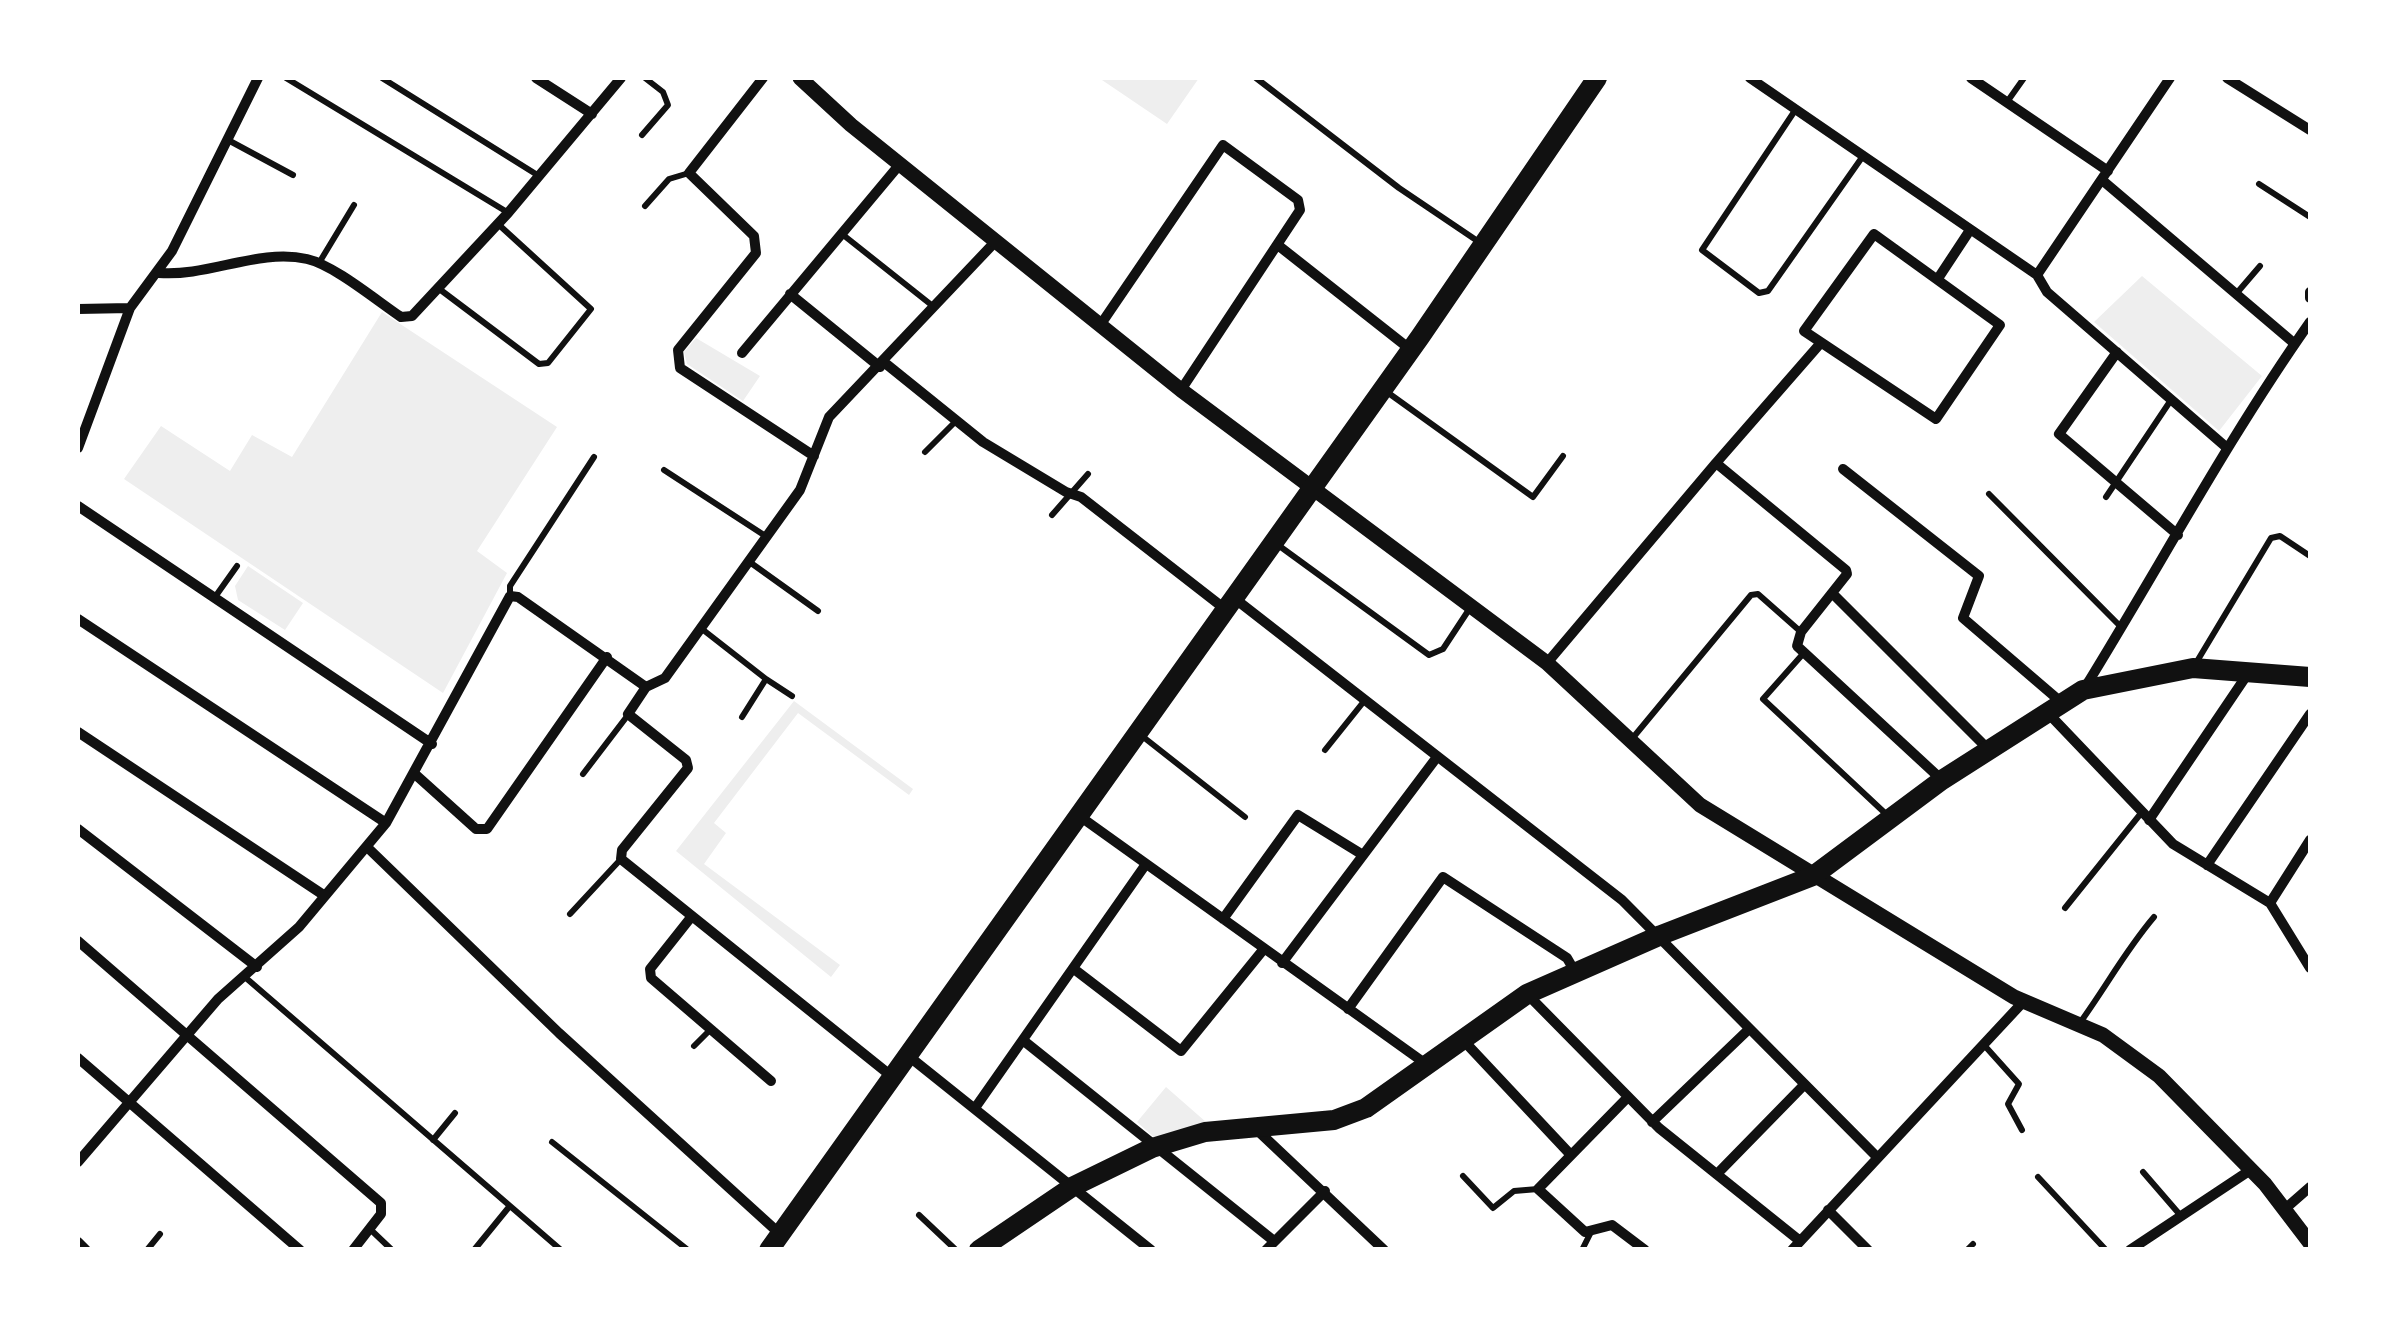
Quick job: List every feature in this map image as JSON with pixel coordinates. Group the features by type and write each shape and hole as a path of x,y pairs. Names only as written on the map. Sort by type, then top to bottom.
{"main road":[{"path":"775,1242 890,1075 1484,246 1596,78"},
{"path":"979,1250 1072,1187 1152,1148 1251,1125 1334,1120 1366,1108 1527,994 1574,970 1813,876 1942,780 2083,690 2192,668 2310,677"}],"street":[{"path":"78,448 130,308 159,273 258,78"},
{"path":"536,78 592,114"},
{"path":"159,273 181,275 280,257 318,264 402,317 412,316 508,213 621,78"},
{"path":"763,78 688,173 758,244 756,253 678,350 676,360 680,368 814,456"},
{"path":"1750,78 2037,275 2048,292 2226,447"},
{"path":"1970,78 2105,176 2295,344"},
{"path":"2037,275 2170,78"},
{"path":"2228,78 2310,130"},
{"path":"808,81 900,164 1181,390 1547,662 1691,798 1813,876 1861,900 2024,1001 2103,1035 2160,1076 2252,1169 2310,1243"},
{"path":"1101,324 1223,145 1301,205 1278,246 1181,390"},
{"path":"742,353 900,164"},
{"path":"1938,277 1970,230"},
{"path":"1876,235 1938,277 2000,325 1936,420 1820,345 1805,328 1871,236 1876,235"},
{"path":"890,1075 620,859 622,850 688,765 628,714 646,687 665,678 768,538 800,490 828,417 936,309 995,242"},
{"path":"1278,246 1410,350"},
{"path":"790,294 983,442 1071,494 1082,496 1364,700 1622,900 1877,1157"},
{"path":"78,310 130,308"},
{"path":"2083,690 2178,535 2226,447 2310,322"},
{"path":"1547,662 1820,345"},
{"path":"2116,352 2059,434 2178,535"},
{"path":"1716,463 1846,570 1847,574 1801,632 1796,644 1802,655 1942,780"},
{"path":"1843,469 1979,576 1963,618 2054,707 2173,844 2270,903 2310,968"},
{"path":"78,506 432,744"},
{"path":"1833,594 1989,750"},
{"path":"78,1162 218,999 258,967 386,824 510,596 518,596 646,687"},
{"path":"78,619 386,824"},
{"path":"416,775 476,829 487,829 607,657"},
{"path":"2145,816 2249,672"},
{"path":"2208,865 2310,714"},
{"path":"78,732 325,896"},
{"path":"1282,964 1436,757"},
{"path":"1077,815 1428,1065"},
{"path":"1222,920 1298,815 1363,855"},
{"path":"78,829 258,967"},
{"path":"2270,903 2310,843"},
{"path":"367,846 775,1242"},
{"path":"975,1108 1146,864"},
{"path":"1348,1009 1443,877 1567,958 1574,970"},
{"path":"692,916 649,973 771,1081"},
{"path":"78,941 380,1203 381,1214 353,1250"},
{"path":"1074,969 1181,1051 1263,950"},
{"path":"1527,994 1652,1122 1796,1245 2024,1001"},
{"path":"1652,1122 1748,1030"},
{"path":"1463,1040 1569,1153"},
{"path":"1024,1041 1270,1246 1325,1191"},
{"path":"906,1053 1152,1250"},
{"path":"78,1058 300,1250"},
{"path":"1717,1174 1804,1086"},
{"path":"1628,1097 1569,1153 1538,1189 1590,1234 1612,1225 1645,1250"},
{"path":"1251,1125 1325,1191 1380,1248"},
{"path":"2130,1250 2252,1169"},
{"path":"2286,1208 2310,1187"},
{"path":"1828,1210 1868,1250"},
{"path":"78,1242 86,1250"}],"lane":[{"path":"286,78 508,213"},
{"path":"382,78 538,176"},
{"path":"642,135 668,104 664,92 645,78"},
{"path":"1256,78 1399,188 1484,246"},
{"path":"2007,102 2024,78"},
{"path":"1796,110 1703,245 1705,256 1759,293 1768,291 1863,156"},
{"path":"228,140 292,175"},
{"path":"645,206 669,179 688,173"},
{"path":"2259,184 2310,216"},
{"path":"318,264 354,206"},
{"path":"437,288 538,364 548,363 591,309 498,224"},
{"path":"840,234 936,309"},
{"path":"2236,294 2260,266"},
{"path":"1382,388 1533,497 1564,456"},
{"path":"2106,496 2171,400"},
{"path":"925,452 957,420"},
{"path":"510,596 510,586 594,457"},
{"path":"664,470 768,538"},
{"path":"1052,515 1088,474"},
{"path":"1989,494 2122,628"},
{"path":"2192,668 2272,538 2280,536 2310,556"},
{"path":"1274,541 1429,655 1443,650 1472,606"},
{"path":"750,563 818,611"},
{"path":"214,598 237,566"},
{"path":"1630,741 1751,594 1758,594 1801,632"},
{"path":"702,629 792,696"},
{"path":"1802,655 1763,700 1891,819"},
{"path":"742,717 766,680"},
{"path":"1326,750 1364,700"},
{"path":"584,774 628,714"},
{"path":"1137,732 1244,817"},
{"path":"2065,908 2145,816"},
{"path":"570,914 620,859"},
{"path":"2079,1024 2116,972 2122,955 2154,917"},
{"path":"246,978 561,1250"},
{"path":"694,1046 710,1030"},
{"path":"1984,1044 2019,1084 2008,1110 2022,1130"},
{"path":"432,1140 455,1113"},
{"path":"552,1142 688,1250"},
{"path":"2143,1172 2180,1216"},
{"path":"1463,1176 1493,1208 1519,1189 1538,1189"},
{"path":"2038,1177 2106,1250"},
{"path":"474,1250 509,1207"},
{"path":"919,1214 956,1250"},
{"path":"371,1230 392,1250"},
{"path":"147,1250 160,1234"},
{"path":"1582,1250 1590,1234"}],"shaded area":[{"path":"1099,78 1199,78 1167,124"},
{"path":"2142,276 2262,376 2219,431 2094,322"},
{"path":"382,312 557,427 477,551 507,573 443,693 124,479 161,426 230,471 252,435 292,457"},
{"path":"696,338 760,376 743,401 687,364 684,352"},
{"path":"248,566 303,603 285,630 238,600 235,586"},
{"path":"794,701 913,789 909,795 798,713 714,823 726,833 704,864 840,965 831,977 676,851"},
{"path":"1166,1087 1206,1122 1156,1139 1137,1122"}]}
